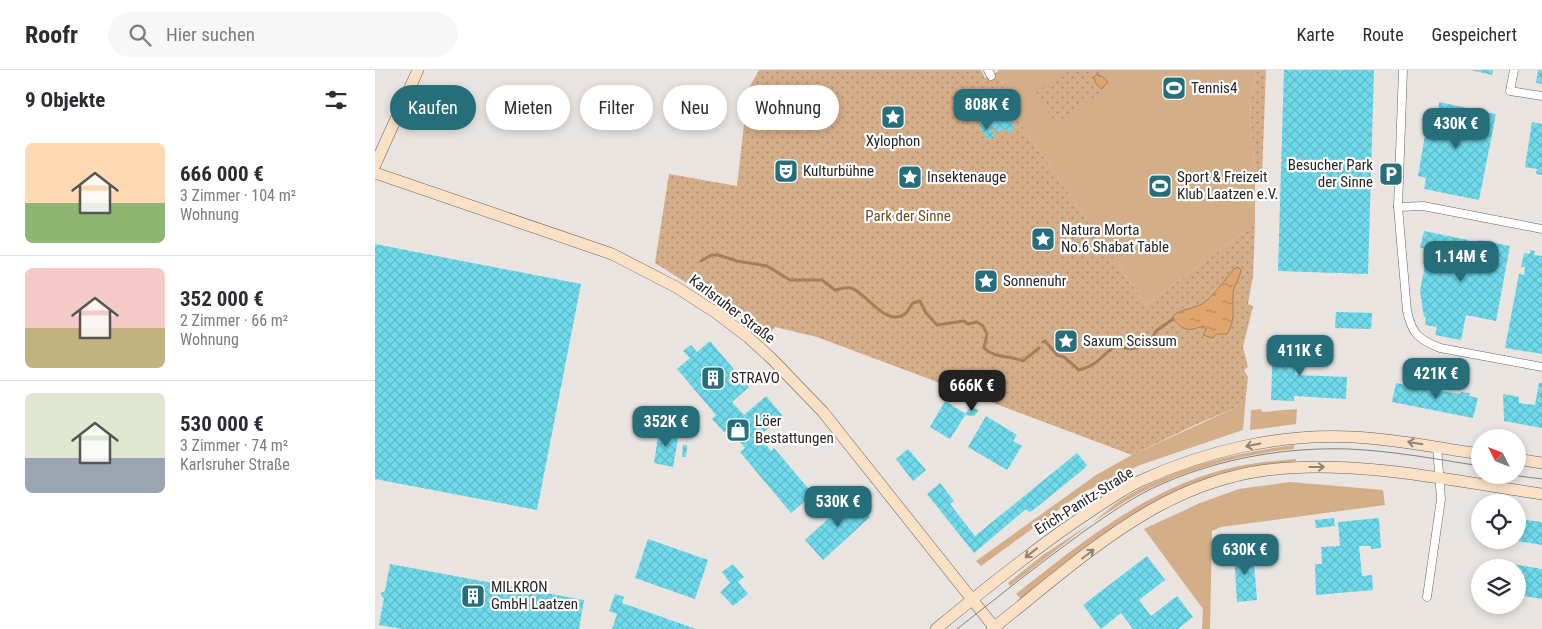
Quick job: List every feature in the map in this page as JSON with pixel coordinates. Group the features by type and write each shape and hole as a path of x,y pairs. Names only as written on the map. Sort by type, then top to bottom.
{"main road":[{"path":"375,165 418,70"},
{"name":"Karlsruher Straße","path":"375,173 611,254 677,287 715,312 748,337 772,359 823,412 994,628"},
{"name":"Erich-Panitz-Straße","path":"936,629 1047,541 1099,505 1139,482 1182,464 1270,442 1308,438 1351,437 1403,442 1471,453"},
{"path":"1526,460 1542,463"},
{"path":"994,628 1118,531 1154,509 1212,483 1266,470 1302,467 1361,469 1542,494"}],"street":[{"path":"1403,70 1397,207 1410,326 1415,334 1425,342 1440,348 1542,367"},
{"path":"1514,70 1510,91 1542,96"},
{"path":"1397,207 1423,206 1542,229"},
{"path":"1427,596 1441,499 1441,479 1437,447"}],"green space":[{"name":"Park der Sinne","path":"759,70 981,70 985,78 997,72 1018,120 1146,305 1255,224 1253,276 1248,304 1253,306 1243,347 1248,367 1244,370 1248,377 1246,395 1235,408 1132,455 817,337 775,327 767,336 755,326 655,263 669,174 737,186 743,130 839,130 839,85 751,85"},
{"name":"Sport & Freizeit Klub Laatzen e.V.","path":"999,70 1257,70 1251,98 1250,120 1255,173 1255,224 1146,305 1018,120 997,72"},
{"path":"1070,70 1099,70 1110,87 1055,123 1034,93"},
{"path":"1257,70 1266,70 1262,174 1255,173 1250,120 1251,98"},
{"path":"1246,395 1243,430 1140,465 1080,494 981,566 976,561 1096,475 1132,455 1235,408"},
{"path":"1261,409 1262,412 1297,409 1296,424 1250,430 1251,410"},
{"path":"1294,445 1294,449 1236,458 1180,475 1137,495 1092,523 1122,499 1163,478 1227,457"},
{"path":"1296,459 1296,461 1243,470 1207,479 1021,599 1016,594 1067,554 1121,517 1149,500 1178,486 1208,474 1239,466"},
{"path":"1290,482 1383,490 1385,505 1221,527 1212,531 1210,629 1202,629 1203,609 1144,529 1200,503 1239,489"},
{"path":"1091,523 1010,586 1008,583 1043,555"}],"water":[{"path":"1097,74 1108,82 1101,89 1095,82 1094,77"},
{"path":"1238,267 1241,270 1234,288 1233,316 1227,334 1217,334 1212,338 1203,335 1206,330 1204,326 1188,329 1181,327 1173,319 1173,316 1183,310 1198,306 1207,300 1234,269"}],"building":[{"path":"1284,70 1374,70 1368,274 1278,271"},
{"path":"1471,70 1493,70 1492,75"},
{"path":"1538,70 1542,70 1542,84 1536,83"},
{"path":"1439,102 1496,114 1479,200 1424,189 1426,178 1418,176 1429,111 1438,113"},
{"path":"999,107 1015,127 1008,133 1004,128 997,133 985,119"},
{"path":"984,121 995,135 989,140 978,126"},
{"path":"1532,122 1542,124 1542,175 1536,174 1537,169 1525,167"},
{"path":"1424,231 1468,240 1464,256 1476,258 1479,240 1510,246 1496,321 1466,315 1461,340 1435,335 1437,327 1425,325 1426,317 1424,317 1420,291 1428,249 1420,248"},
{"path":"375,244 581,284 537,510 375,479"},
{"path":"1530,250 1535,251 1534,255 1542,256 1542,354 1505,348 1519,274 1524,275 1525,267 1521,267 1524,253 1530,254"},
{"path":"1336,312 1372,313 1371,329 1335,328"},
{"path":"1273,338 1297,339 1295,375 1347,377 1346,399 1294,396 1294,401 1271,400"},
{"path":"710,341 749,387 732,402 744,415 766,396 783,416 759,436 771,451 774,448 813,494 791,513 740,452 745,448 728,428 724,432 712,419 716,415 677,369 690,358 683,351 691,345 697,352"},
{"path":"1423,381 1428,389 1460,394 1461,392 1470,393 1469,396 1478,398 1473,418 1392,402 1396,383 1415,387"},
{"path":"1539,383 1542,383 1542,428 1504,421 1503,394 1519,397 1519,403 1535,405"},
{"path":"945,401 966,414 950,439 930,427"},
{"path":"970,407 979,410 974,416 965,415"},
{"path":"986,416 1017,435 1013,441 1022,446 1007,470 968,447"},
{"path":"659,430 679,434 673,467 654,463"},
{"path":"683,445 687,445 686,457 682,457"},
{"path":"908,449 926,470 913,481 896,459"},
{"path":"1077,453 1087,465 1085,468 1032,511 1029,512 1026,509 974,553 927,494 940,483 954,501 950,504 975,536"},
{"path":"852,497 870,517 823,560 805,540"},
{"path":"1334,518 1335,526 1316,528 1315,520"},
{"path":"1379,518 1381,548 1371,549 1371,546 1359,546 1362,576 1372,575 1373,590 1316,595 1315,564 1322,564 1321,547 1340,546 1338,522"},
{"path":"1526,520 1542,522 1542,545 1526,542"},
{"path":"648,539 708,560 695,599 635,578"},
{"path":"1253,551 1257,600 1237,602 1234,552"},
{"path":"1147,556 1165,580 1139,600 1151,616 1177,596 1193,617 1178,629 1133,629 1121,613 1101,629 1083,605"},
{"name":"MILKRON GmbH Laatzen","path":"390,564 584,600 579,629 403,629 379,625 384,598 381,593 385,591"},
{"path":"733,564 744,577 738,582 748,594 733,606 720,592 730,583 722,572"},
{"path":"1526,566 1542,569 1542,599 1526,596"},
{"path":"615,594 624,597 622,603 696,629 612,629 617,614 609,611"}],"waterway":[{"path":"701,261 711,255 718,255 737,261 767,266 790,280 822,280 835,290 851,288 891,317 899,317 906,313 913,303 920,301 926,313 937,325 964,321 968,324 977,322 983,326 987,334 984,348 993,354 1023,361 1039,348"},
{"path":"1043,342 1045,341 1057,355 1064,357 1079,370 1096,363 1116,346 1130,349 1137,348 1173,319"}],"tram line":[{"path":"957,629 1051,556 1122,505 1143,493 1186,474 1255,456 1278,452 1325,449 1382,452 1471,465"},
{"path":"1526,477 1542,479"}],"place":[{"name":"Tennis4","path":"1174,88"},
{"name":"Xylophon","path":"893,117"},
{"name":"Kulturbühne","path":"786,171"},
{"name":"Besucher Park der Sinne","path":"1391,174"},
{"name":"Insektenauge","path":"910,177"},
{"name":"Sport & Freizeit Klub Laatzen e.V.","path":"1160,186"},
{"name":"Natura Morta No.6 Shabat Table","path":"1043,239"},
{"name":"Sonnenuhr","path":"986,281"},
{"name":"Saxum Scissum","path":"1066,341"},
{"name":"STRAVO","path":"713,378"},
{"name":"Löer Bestattungen","path":"738,430"},
{"name":"MILKRON GmbH Laatzen","path":"473,596"}]}
